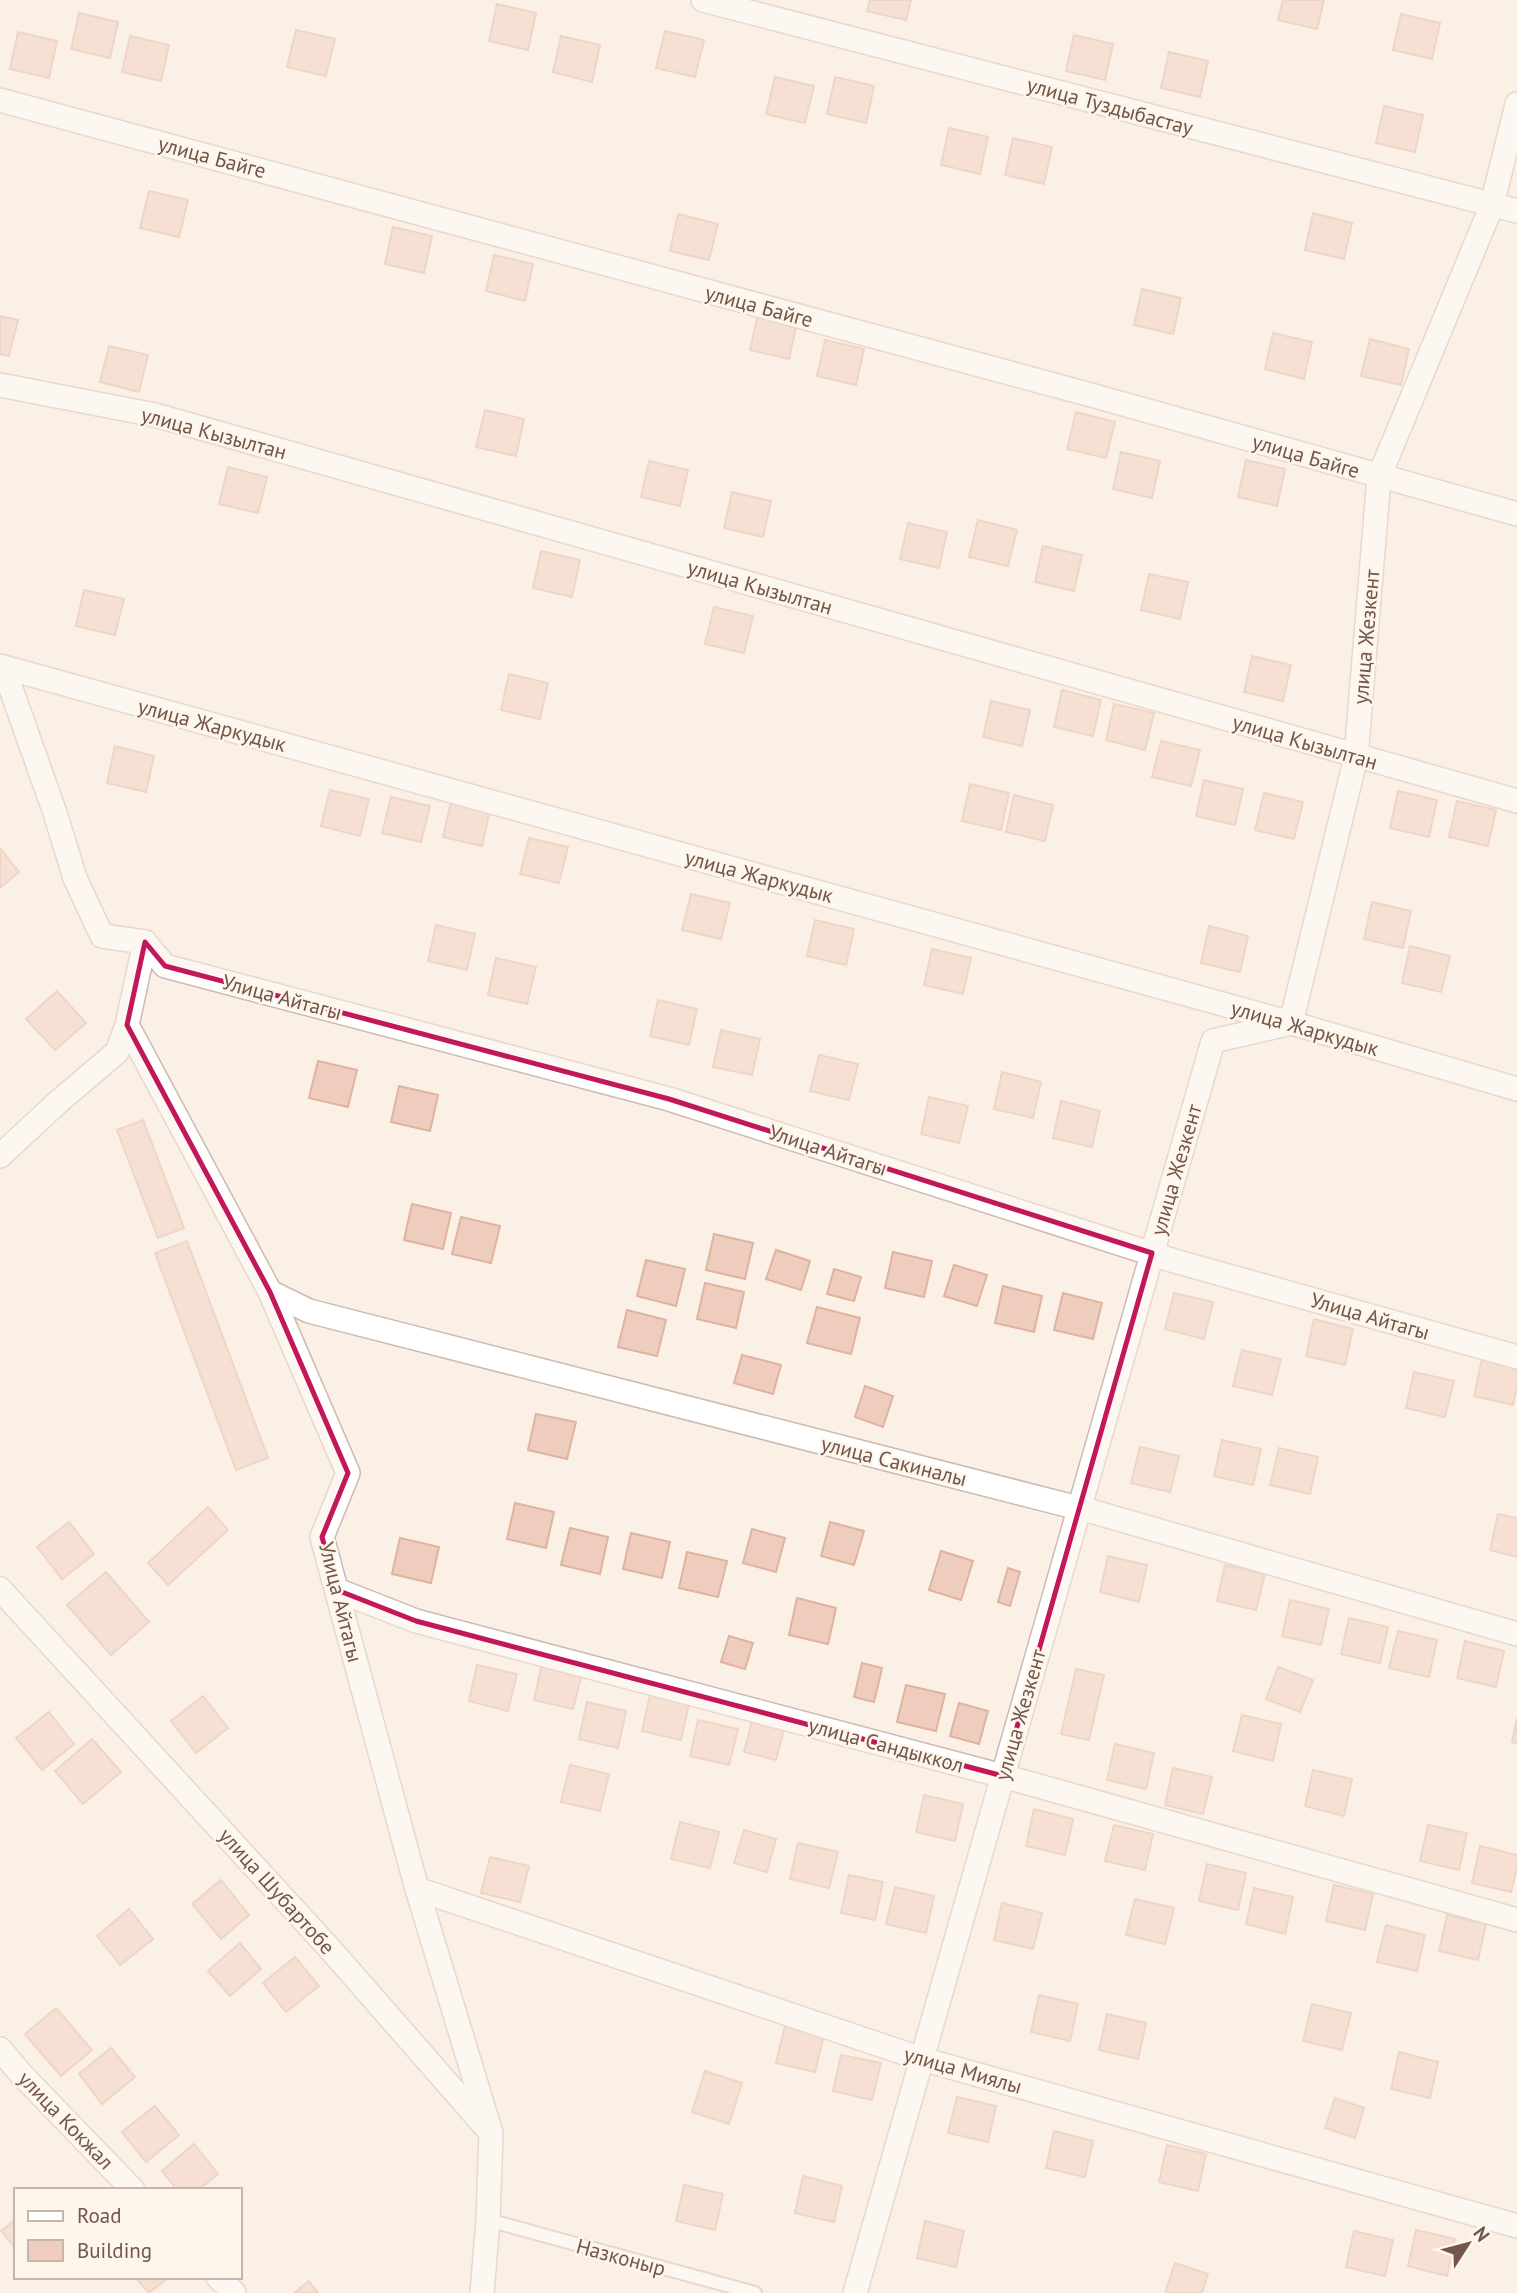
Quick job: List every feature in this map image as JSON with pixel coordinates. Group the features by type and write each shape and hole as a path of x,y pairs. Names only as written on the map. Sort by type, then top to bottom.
{"street":[{"name":"улица Туздыбастау","path":"703,0 1517,211"},
{"name":"улица Байге","path":"0,100 1517,514"},
{"name":"улица Жезкент","path":"855,2293 1213,1041 1291,1023 1356,757 1379,477 1492,205 1517,104"},
{"name":"улица Кызылтан","path":"0,384 155,415 1517,801"},
{"name":"улица Жаркудык","path":"0,666 1291,1023 1517,1089"},
{"path":"0,679 10,686 75,878 102,936 145,942 127,1025 117,1052 3,1147"},
{"name":"Улица Айтагы","path":"145,942 164,966 669,1099 1153,1254 1517,1357"},
{"name":"Улица Айтагы","path":"127,1025 271,1292 348,1473 322,1537 417,1889 491,2133"},
{"name":"улица Сакиналы","path":"271,1292 309,1311 1079,1509 1517,1634"},
{"name":"улица Шубартобе","path":"0,1590 331,1950 491,2133"},
{"name":"улица Сандыккол","path":"337,1590 416,1621 1003,1776 1517,1920"},
{"name":"улица Миялы","path":"417,1889 922,2059 1517,2226"},
{"name":"улица Кокжал","path":"0,2049 131,2188"},
{"path":"482,2293 491,2133"},
{"path":"220,2279 234,2293"}],"lane":[{"name":"Назконыр","path":"488,2220 755,2293"}],"highlighted area":[{"path":"145,942 165,966 669,1099 1152,1253 1003,1776 416,1621 337,1590 322,1537 348,1473 270,1292 127,1025"}],"building":[{"path":"870,0 911,0 906,20 867,11"},
{"path":"1283,0 1324,0 1317,29 1278,20"},
{"path":"497,4 536,13 528,50 489,41"},
{"path":"79,13 118,22 110,58 71,49"},
{"path":"1401,14 1440,23 1432,59 1393,50"},
{"path":"296,30 335,39 326,76 287,67"},
{"path":"665,31 704,40 695,77 656,68"},
{"path":"18,32 57,41 49,78 10,69"},
{"path":"1074,35 1113,44 1105,80 1066,71"},
{"path":"130,36 169,45 161,81 122,72"},
{"path":"561,36 600,45 592,82 553,72"},
{"path":"1169,52 1208,61 1200,97 1161,88"},
{"path":"775,77 814,86 805,123 766,114"},
{"path":"835,77 874,86 866,123 827,114"},
{"path":"1384,106 1423,115 1415,152 1376,143"},
{"path":"949,128 988,137 980,174 941,165"},
{"path":"1013,138 1052,147 1044,184 1005,175"},
{"path":"149,191 188,200 179,237 140,228"},
{"path":"1313,213 1352,223 1344,259 1305,250"},
{"path":"678,214 718,224 709,260 670,251"},
{"path":"393,227 432,236 424,273 385,264"},
{"path":"494,255 533,264 525,301 486,291"},
{"path":"1142,289 1181,298 1173,334 1134,325"},
{"path":"758,314 797,323 789,359 750,350"},
{"path":"0,316 18,320 9,356 0,354"},
{"path":"1273,333 1312,342 1304,379 1265,369"},
{"path":"1370,339 1409,349 1401,385 1361,376"},
{"path":"825,340 864,349 856,385 817,376"},
{"path":"109,346 148,355 139,392 100,382"},
{"path":"485,410 524,419 516,456 476,447"},
{"path":"1076,412 1115,422 1106,458 1067,449"},
{"path":"1121,452 1160,461 1152,498 1113,489"},
{"path":"1246,460 1285,469 1277,506 1238,497"},
{"path":"649,461 688,470 680,506 641,497"},
{"path":"228,467 267,477 258,513 219,504"},
{"path":"732,492 771,501 763,537 724,528"},
{"path":"978,520 1017,530 1008,566 969,557"},
{"path":"908,523 947,532 939,568 900,559"},
{"path":"1043,546 1082,555 1074,591 1035,582"},
{"path":"541,551 580,560 572,597 533,588"},
{"path":"1149,574 1188,582 1180,619 1141,610"},
{"path":"84,590 124,599 115,635 76,626"},
{"path":"714,607 753,616 744,653 705,644"},
{"path":"1252,656 1291,665 1283,701 1244,692"},
{"path":"509,674 548,683 540,719 501,710"},
{"path":"1062,690 1101,700 1093,736 1054,727"},
{"path":"991,701 1030,710 1022,746 983,737"},
{"path":"1114,704 1154,713 1145,750 1106,740"},
{"path":"1161,741 1200,750 1191,786 1152,777"},
{"path":"115,746 154,756 146,792 107,783"},
{"path":"1204,780 1243,789 1235,825 1196,816"},
{"path":"970,784 1009,793 1001,830 962,821"},
{"path":"330,790 369,799 360,836 321,826"},
{"path":"1398,791 1437,800 1429,837 1390,828"},
{"path":"1264,793 1303,802 1294,839 1255,830"},
{"path":"1014,795 1053,805 1045,841 1006,832"},
{"path":"391,797 430,806 421,842 382,833"},
{"path":"451,801 490,810 482,846 443,837"},
{"path":"1457,801 1496,810 1488,846 1449,837"},
{"path":"529,838 568,847 559,883 520,874"},
{"path":"0,848 19,872 0,888"},
{"path":"691,894 730,903 721,939 682,930"},
{"path":"1372,902 1411,911 1403,948 1364,939"},
{"path":"815,920 854,929 846,965 807,956"},
{"path":"436,925 475,934 467,970 428,961"},
{"path":"1209,926 1248,936 1240,972 1201,963"},
{"path":"1410,946 1450,956 1441,992 1402,983"},
{"path":"932,949 971,958 963,994 924,985"},
{"path":"496,958 536,967 527,1004 488,995"},
{"path":"57,991 86,1023 55,1050 26,1019"},
{"path":"658,1000 697,1009 689,1045 650,1036"},
{"path":"721,1030 760,1039 752,1075 713,1067"},
{"path":"819,1055 858,1064 849,1100 810,1091"},
{"path":"318,1061 357,1070 348,1107 309,1098"},
{"path":"1002,1072 1041,1082 1033,1118 994,1109"},
{"path":"399,1086 438,1095 430,1131 391,1122"},
{"path":"929,1097 968,1106 959,1143 921,1134"},
{"path":"1061,1101 1100,1111 1092,1147 1053,1138"},
{"path":"143,1120 184,1228 158,1238 117,1130"},
{"path":"412,1204 451,1213 443,1249 404,1240"},
{"path":"461,1217 500,1226 491,1263 452,1254"},
{"path":"714,1234 753,1243 745,1279 706,1270"},
{"path":"187,1241 268,1458 236,1470 155,1253"},
{"path":"776,1250 810,1261 801,1290 766,1279"},
{"path":"893,1252 932,1261 924,1297 885,1288"},
{"path":"646,1260 685,1269 676,1306 637,1296"},
{"path":"954,1265 987,1275 977,1306 944,1296"},
{"path":"834,1269 861,1277 854,1301 827,1294"},
{"path":"705,1283 744,1292 736,1328 697,1319"},
{"path":"1003,1286 1042,1296 1034,1332 995,1323"},
{"path":"1063,1293 1102,1303 1093,1339 1054,1330"},
{"path":"1174,1293 1213,1302 1204,1339 1165,1329"},
{"path":"817,1307 860,1318 851,1354 807,1343"},
{"path":"627,1310 666,1320 657,1356 618,1347"},
{"path":"1314,1319 1353,1329 1345,1365 1306,1356"},
{"path":"1242,1350 1281,1359 1272,1395 1233,1386"},
{"path":"742,1355 781,1365 773,1394 734,1383"},
{"path":"1482,1359 1517,1367 1513,1405 1474,1396"},
{"path":"1414,1372 1454,1381 1445,1417 1406,1408"},
{"path":"865,1386 893,1396 883,1427 855,1417"},
{"path":"536,1414 576,1422 567,1459 528,1450"},
{"path":"1222,1440 1261,1449 1253,1485 1214,1476"},
{"path":"1140,1447 1179,1456 1170,1492 1131,1483"},
{"path":"1279,1448 1318,1457 1310,1494 1270,1485"},
{"path":"515,1503 554,1512 546,1548 507,1539"},
{"path":"208,1507 228,1530 168,1585 148,1563"},
{"path":"1498,1514 1517,1518 1517,1557 1490,1550"},
{"path":"69,1522 94,1554 62,1579 37,1547"},
{"path":"830,1522 864,1531 854,1565 821,1556"},
{"path":"570,1528 608,1537 600,1574 561,1565"},
{"path":"752,1529 785,1538 776,1572 743,1563"},
{"path":"631,1533 670,1542 662,1578 623,1569"},
{"path":"400,1538 439,1547 431,1583 392,1574"},
{"path":"941,1551 973,1561 961,1600 929,1590"},
{"path":"687,1552 727,1561 718,1597 679,1588"},
{"path":"1108,1556 1147,1565 1139,1602 1100,1592"},
{"path":"1225,1565 1265,1574 1256,1610 1217,1601"},
{"path":"1008,1568 1020,1572 1010,1606 998,1602"},
{"path":"106,1572 149,1622 111,1655 67,1605"},
{"path":"797,1598 836,1608 828,1644 789,1635"},
{"path":"1290,1600 1329,1609 1321,1645 1282,1636"},
{"path":"1349,1618 1388,1627 1380,1663 1341,1654"},
{"path":"1398,1631 1437,1640 1429,1677 1389,1668"},
{"path":"729,1636 753,1643 745,1669 721,1662"},
{"path":"1465,1641 1504,1651 1496,1687 1457,1678"},
{"path":"862,1663 882,1668 874,1702 854,1697"},
{"path":"542,1664 582,1673 573,1709 534,1700"},
{"path":"477,1665 517,1674 508,1711 469,1701"},
{"path":"1278,1667 1313,1680 1300,1712 1266,1699"},
{"path":"1076,1669 1104,1675 1089,1740 1061,1734"},
{"path":"906,1685 945,1694 936,1731 897,1722"},
{"path":"650,1695 689,1704 681,1740 642,1731"},
{"path":"203,1696 228,1728 196,1753 171,1721"},
{"path":"587,1702 626,1711 618,1748 579,1739"},
{"path":"959,1703 988,1711 979,1744 950,1736"},
{"path":"49,1712 74,1744 42,1770 16,1738"},
{"path":"1242,1715 1281,1724 1273,1761 1233,1751"},
{"path":"753,1717 785,1725 776,1760 744,1752"},
{"path":"1517,1718 1517,1743 1512,1742"},
{"path":"698,1720 738,1729 729,1765 690,1756"},
{"path":"92,1739 121,1772 83,1804 55,1771"},
{"path":"1115,1744 1154,1753 1146,1789 1107,1780"},
{"path":"570,1765 609,1774 600,1811 561,1802"},
{"path":"1173,1768 1212,1777 1203,1814 1165,1805"},
{"path":"1313,1770 1352,1779 1344,1816 1305,1806"},
{"path":"924,1795 963,1804 955,1841 916,1832"},
{"path":"1034,1809 1073,1819 1065,1855 1026,1846"},
{"path":"680,1822 719,1832 710,1868 671,1859"},
{"path":"1114,1825 1153,1834 1145,1870 1105,1861"},
{"path":"1428,1825 1467,1833 1459,1870 1420,1861"},
{"path":"744,1830 776,1839 767,1872 734,1863"},
{"path":"798,1843 838,1852 829,1888 790,1879"},
{"path":"1480,1846 1517,1855 1511,1892 1472,1883"},
{"path":"490,1857 529,1866 520,1902 481,1893"},
{"path":"1207,1864 1246,1873 1238,1910 1199,1901"},
{"path":"849,1875 883,1882 875,1920 841,1913"},
{"path":"221,1880 249,1915 221,1939 192,1904"},
{"path":"1334,1885 1373,1894 1365,1930 1326,1921"},
{"path":"895,1887 934,1896 926,1933 886,1924"},
{"path":"1254,1888 1293,1897 1285,1934 1246,1924"},
{"path":"1135,1899 1174,1908 1165,1944 1126,1935"},
{"path":"1002,1903 1042,1913 1033,1949 994,1940"},
{"path":"129,1909 153,1939 120,1965 97,1936"},
{"path":"1447,1915 1486,1924 1478,1960 1439,1951"},
{"path":"1386,1925 1425,1935 1417,1971 1377,1962"},
{"path":"240,1943 261,1969 230,1996 208,1971"},
{"path":"295,1957 319,1986 286,2012 263,1983"},
{"path":"1039,1995 1078,2004 1070,2041 1031,2032"},
{"path":"1312,2004 1351,2013 1342,2050 1303,2041"},
{"path":"56,2008 92,2050 61,2076 25,2034"},
{"path":"1107,2014 1146,2023 1138,2059 1099,2050"},
{"path":"785,2026 824,2035 815,2072 776,2063"},
{"path":"111,2048 135,2077 102,2104 79,2074"},
{"path":"1399,2052 1438,2062 1430,2098 1391,2089"},
{"path":"841,2055 881,2063 872,2100 833,2091"},
{"path":"705,2071 742,2083 729,2124 692,2112"},
{"path":"957,2097 996,2106 988,2142 948,2133"},
{"path":"1335,2098 1364,2108 1355,2138 1325,2128"},
{"path":"155,2106 179,2135 146,2162 122,2132"},
{"path":"1054,2131 1093,2141 1085,2177 1046,2168"},
{"path":"194,2144 218,2174 200,2188 175,2188 162,2171"},
{"path":"1167,2145 1206,2154 1198,2191 1159,2182"},
{"path":"803,2176 842,2186 834,2222 795,2213"},
{"path":"684,2185 723,2194 715,2230 676,2221"},
{"path":"14,2221 14,2247 1,2231"},
{"path":"925,2221 964,2231 956,2267 917,2258"},
{"path":"1416,2230 1455,2239 1447,2276 1408,2266"},
{"path":"1354,2231 1393,2240 1385,2276 1346,2267"},
{"path":"1175,2263 1208,2274 1202,2293 1165,2293"},
{"path":"137,2279 166,2279 149,2293"},
{"path":"309,2281 318,2293 294,2293"}]}
